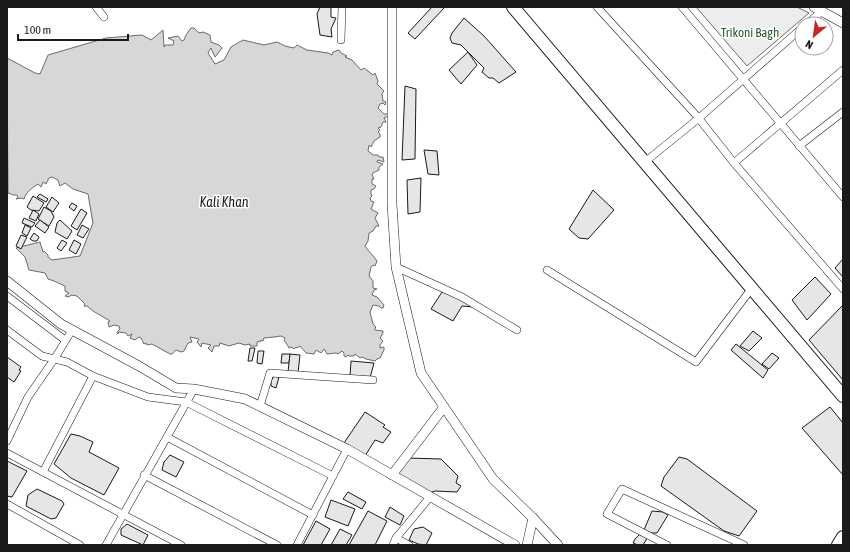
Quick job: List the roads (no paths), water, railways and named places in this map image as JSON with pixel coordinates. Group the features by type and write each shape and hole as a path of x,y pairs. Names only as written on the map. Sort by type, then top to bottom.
{"highway":[{"path":"513,7 843,396"},
{"path":"838,545 843,537"}],"main road":[{"path":"392,7 392,204 396,267 421,373 493,479 558,545"},
{"path":"818,9 843,23"},
{"path":"7,281 61,324 139,366 176,388 194,389 245,399 347,449 515,545"},
{"path":"392,475 444,407"},
{"path":"527,545 533,518"}],"street":[{"path":"96,7 104,17"},
{"path":"341,40 342,7"},
{"path":"597,7 699,118 734,163 843,289"},
{"path":"682,7 843,198"},
{"path":"644,162 699,118 794,35"},
{"path":"734,163 843,70"},
{"path":"799,146 843,112"},
{"path":"396,267 462,297 517,330"},
{"path":"547,270 696,362 752,288"},
{"path":"7,296 65,340"},
{"path":"7,330 42,356 67,362 93,376 148,398 186,402 333,476"},
{"path":"7,441 28,397 72,330"},
{"path":"260,406 270,373 373,380"},
{"path":"43,472 93,376"},
{"path":"106,545 144,475 194,389"},
{"path":"167,436 313,515"},
{"path":"297,545 347,449"},
{"path":"7,452 181,545"},
{"path":"144,475 277,545"},
{"path":"668,545 607,514 622,489 744,545"},
{"path":"409,545 395,542 430,497"},
{"path":"7,504 80,545"}],"water":[{"name":"Kali Khan","path":"191,28 194,28 199,33 203,32 210,35 211,42 222,48 215,57 211,48 208,53 215,64 224,60 231,47 243,40 264,45 277,42 294,48 297,45 307,50 332,55 333,52 339,50 347,56 345,57 352,60 361,70 364,68 373,75 375,73 378,81 377,84 384,91 382,94 383,101 386,102 385,105 383,103 380,104 378,108 384,114 388,114 388,116 384,118 386,122 383,122 381,127 378,128 380,130 378,132 380,137 374,141 371,147 369,145 368,151 373,155 383,157 384,162 377,161 383,164 379,167 379,170 372,175 374,179 372,179 372,184 376,186 371,190 372,196 370,198 371,201 374,202 371,209 378,213 375,218 379,226 376,226 373,231 369,233 368,241 365,246 377,261 375,266 373,265 371,267 369,276 373,281 373,288 377,289 374,290 372,295 377,297 384,305 383,308 381,308 373,305 370,312 373,324 376,327 375,330 383,331 380,338 383,341 380,348 384,347 384,350 380,358 375,361 362,357 360,358 355,354 354,356 348,355 346,357 342,351 338,354 327,354 324,349 321,353 316,350 314,354 306,353 300,346 294,349 291,347 289,348 284,340 285,338 281,336 264,338 263,341 258,341 257,346 239,343 229,346 220,343 219,346 214,346 212,352 208,348 211,345 202,343 201,347 197,342 199,339 190,337 192,342 188,343 184,351 181,352 176,350 170,354 152,344 144,344 139,337 135,340 130,338 132,334 128,336 126,333 119,332 118,334 117,332 120,329 119,326 114,325 109,327 108,322 110,321 87,306 84,306 85,304 77,296 65,296 69,293 65,291 65,286 48,279 45,273 29,270 25,257 16,248 40,242 43,252 44,251 52,260 80,256 93,223 88,194 73,189 65,183 60,186 58,180 52,177 49,178 46,184 43,182 41,187 38,184 31,189 26,194 24,199 16,199 18,197 17,195 8,193 7,59 40,74 48,55 106,38 142,35 151,40 163,30 164,47 165,45 173,45 174,41 168,38 178,36 182,41 184,40"}],"park label":[{"name":"Trikoni Bagh","path":"750,32"}]}
